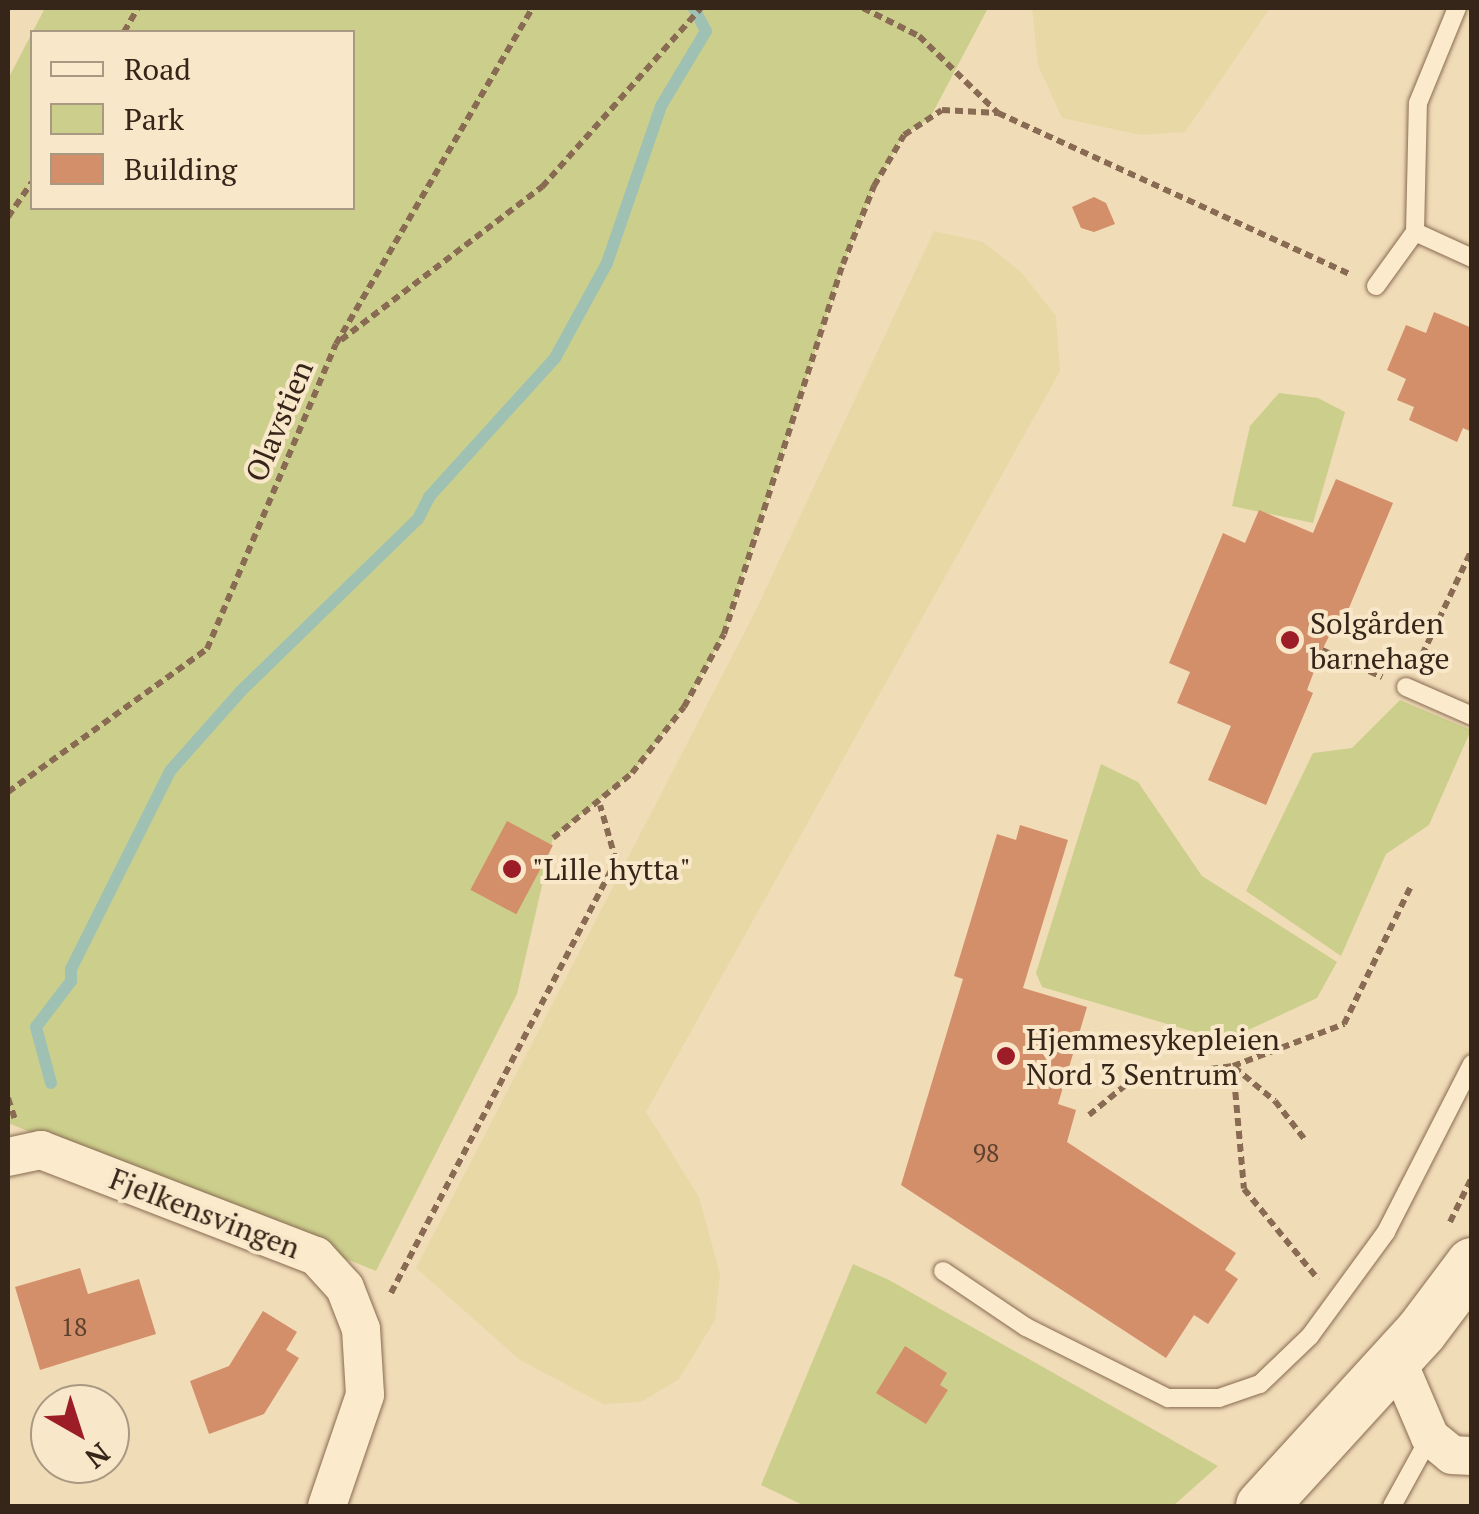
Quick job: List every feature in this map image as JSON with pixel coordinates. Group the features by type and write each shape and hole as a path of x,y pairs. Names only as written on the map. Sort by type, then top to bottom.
{"main road":[{"path":"1262,1506 1396,1360 1472,1264"}],"street":[{"name":"Fjelkensvingen","path":"8,1158 41,1150 316,1256 345,1288 361,1329 365,1395 327,1506"},
{"path":"1396,1360 1430,1437 1452,1455 1472,1456"}],"lane":[{"path":"1376,286 1415,232 1418,103 1456,8"},
{"path":"1415,232 1472,258"},
{"path":"1406,687 1472,716"},
{"path":"943,1272 1026,1327 1168,1398 1218,1398 1260,1384 1338,1298 1386,1232 1472,1064"},
{"path":"1392,1506 1430,1437"}],"path":[{"path":"125,30 138,8"},
{"name":"Olavstien","path":"8,792 207,648 336,344 532,8"},
{"path":"336,344 542,187 701,8"},
{"path":"863,8 919,36 998,113 1376,286"},
{"path":"553,838 600,805 684,707 724,634 842,264 874,186 904,135 942,110 998,113"},
{"path":"8,218 30,185"},
{"path":"1406,687 1395,673 1406,660 1422,656 1472,550"},
{"path":"1322,650 1406,687"},
{"path":"361,1329 398,1284 616,861 600,805"},
{"path":"1472,810 1472,822"},
{"path":"1088,1115 1133,1080 1233,1066 1344,1024 1410,886"},
{"path":"1233,1066 1275,1101 1306,1142"},
{"path":"1233,1066 1244,1189 1286,1247 1338,1298"}],"shaded area":[{"path":"1032,8 1270,8 1185,132 1141,135 1062,118 1038,65"},
{"path":"934,231 983,242 1021,272 1056,316 1060,371 646,1112 699,1197 720,1274 715,1320 679,1379 641,1402 603,1404 520,1360 416,1268 755,612"}],"green space":[{"path":"45,8 988,8 930,118 904,135 874,187 843,264 724,634 684,707 632,773 553,838 517,994 376,1271 8,1123 8,79 30,37 30,210 355,210 355,30 33,30"},
{"path":"1279,393 1318,398 1345,412 1313,523 1232,506 1250,426"},
{"path":"1400,700 1471,730 1429,825 1386,854 1341,956 1246,891 1313,753 1352,748"},
{"path":"1101,764 1138,782 1202,876 1337,962 1317,998 1225,1041 1042,987 1036,973"},
{"path":"853,1264 889,1280 1218,1466 1173,1506 805,1506 761,1485"}],"building":[{"path":"1094,197 1106,203 1115,224 1094,232 1081,228 1072,207"},
{"path":"1434,312 1472,328 1472,432 1463,428 1457,442 1409,420 1414,407 1397,400 1406,379 1387,370 1406,325 1426,333"},
{"path":"1336,479 1393,503 1346,615 1341,613 1322,650 1307,690 1313,693 1266,805 1208,780 1231,726 1177,703 1190,672 1169,663 1223,533 1245,543 1259,510 1313,533"},
{"name":"\"Lille hytta\"","path":"507,821 553,845 516,914 470,890"},
{"name":"Hjemmesykepleien Nord 3 Sentrum","path":"1020,825 1068,840 1023,988 1087,1007 1058,1104 1076,1110 1067,1142 1236,1253 1225,1270 1238,1279 1208,1324 1194,1315 1166,1358 901,1185 963,979 954,976 997,834 1016,840"},
{"path":"80,1268 88,1294 139,1279 156,1334 40,1370 15,1287"},
{"path":"263,1311 297,1332 286,1350 299,1358 264,1414 209,1434 190,1381 229,1366"},
{"path":"905,1346 947,1373 940,1385 948,1390 926,1424 876,1393"}],"waterway":[{"path":"51,1083 36,1027 71,981 71,969 170,771 241,691 418,519 429,497 555,358 607,263 661,106 706,31 694,8"}],"place":[{"name":"Solgården barnehage","path":"1290,640"},
{"name":"\"Lille hytta\"","path":"512,869"},
{"name":"Hjemmesykepleien Nord 3 Sentrum","path":"1006,1056"}]}
